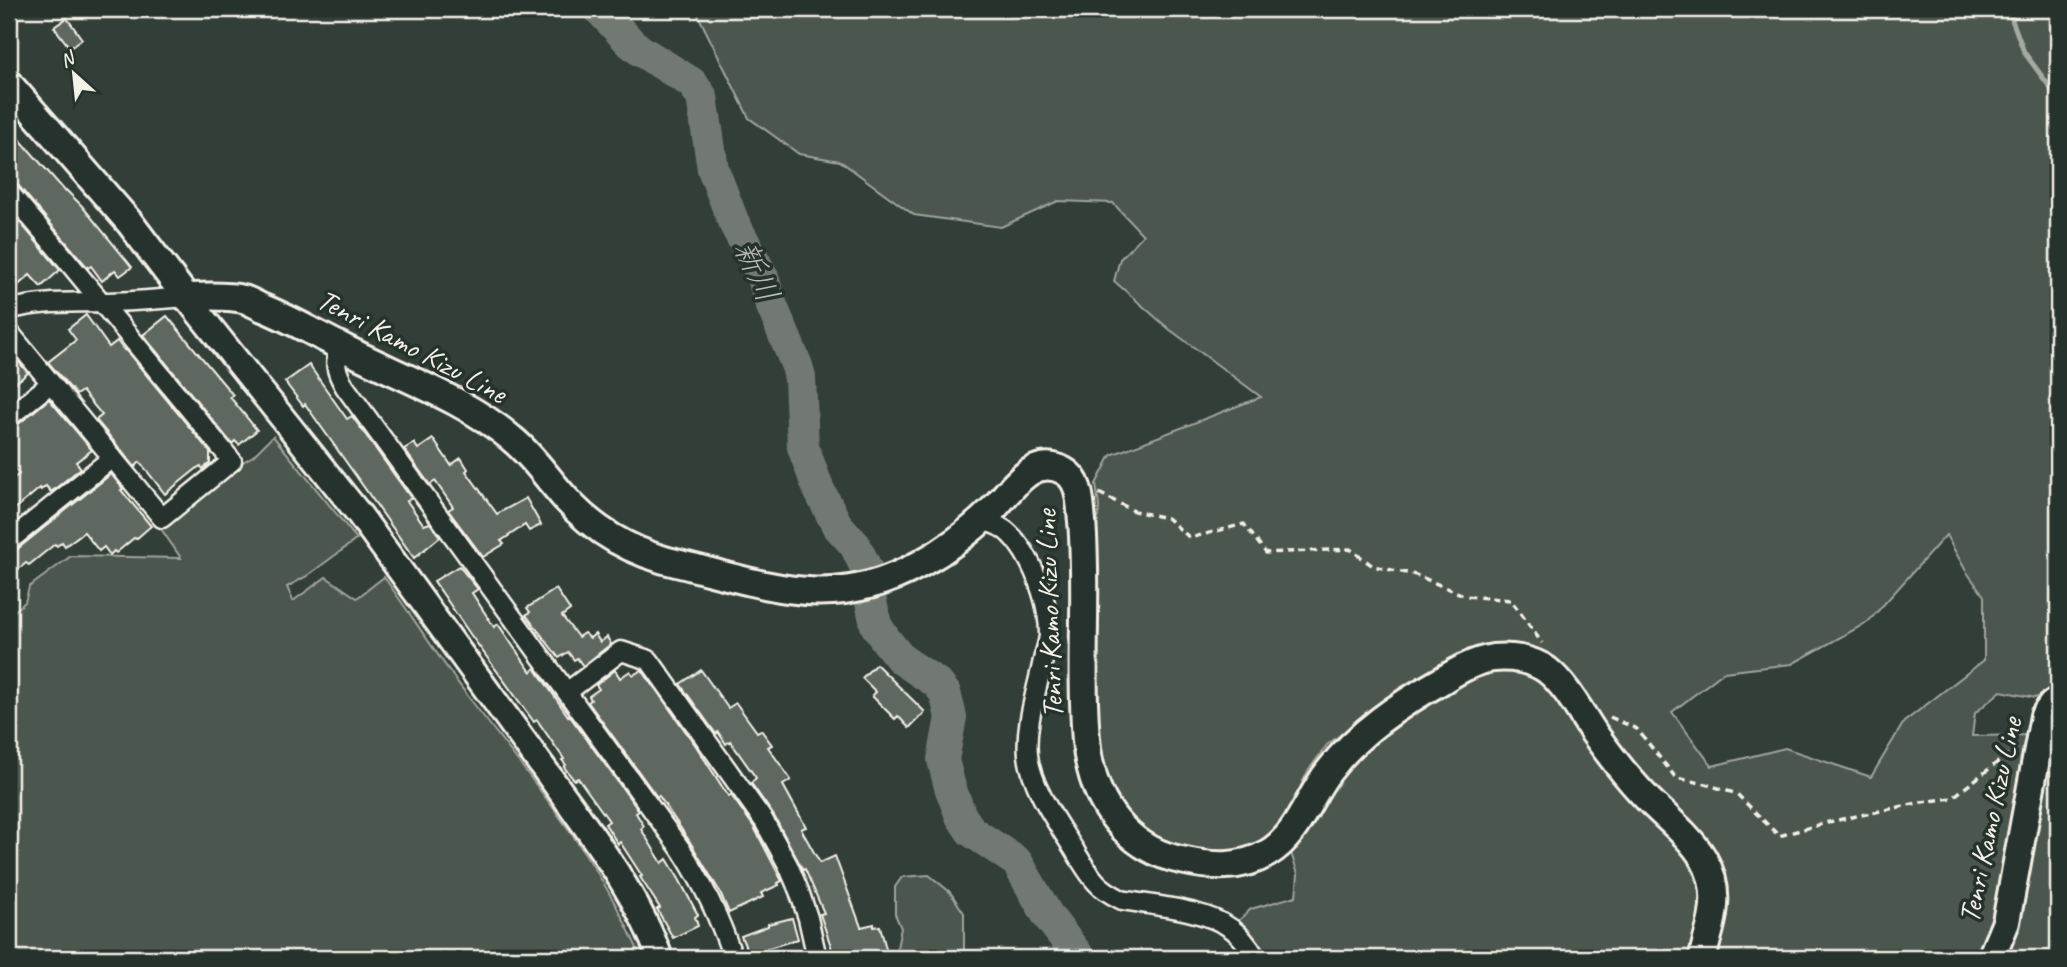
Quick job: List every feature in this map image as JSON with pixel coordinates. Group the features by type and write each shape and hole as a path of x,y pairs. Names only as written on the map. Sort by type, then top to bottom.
{"main road":[{"path":"9,84 130,223 186,297"},
{"name":"Tenri Kamo Kizu Line","path":"186,297 243,299 435,391 491,421 520,445 566,499 601,530 640,552 751,582 803,592 840,592 883,582 950,546 993,510 1010,487 1023,476 1048,466 1067,472 1080,496 1083,540 1083,679 1091,772 1105,805 1124,830 1141,844 1180,860 1221,866 1244,864 1267,853 1291,832 1324,775 1350,745 1396,707 1478,662 1494,658 1518,659 1539,665 1550,672 1574,702 1619,769 1638,791 1700,851 1713,878 1714,911 1703,958"},
{"name":"Tenri Kamo Kizu Line","path":"1991,958 2006,922 2044,716 2058,700"}],"street":[{"path":"9,192 232,461 162,518 9,332"},
{"path":"9,310 75,302 102,303 186,297 359,514 569,803 629,894 660,958"},
{"path":"338,346 335,364 345,387 694,870 718,916 733,958"},
{"path":"9,417 50,384"},
{"path":"9,541 111,458"},
{"path":"978,521 1003,526 1012,536 1034,570 1046,608 1049,634 1032,710 1028,755 1035,779 1064,833 1095,881 1112,895 1122,900 1204,916 1231,928 1256,958"},
{"path":"567,692 621,651 649,660 751,800 777,842 799,891 817,958"}],"path":[{"path":"9,12 15,9"},
{"path":"90,9 131,12 138,9"}],"shaded area":[{"path":"692,9 2058,9 2058,690 2035,698 2001,691 1975,713 1972,736 2034,735 1999,922 1984,958 1716,958 1714,852 1705,839 1630,767 1572,680 1478,651 1398,691 1327,745 1308,771 1286,817 1268,838 1252,850 1234,855 1204,853 1156,840 1117,807 1102,771 1096,732 1094,559 1099,507 1096,484 1111,455 1261,397 1169,329 1114,281 1120,259 1143,235 1113,203 1058,201 1001,227 914,215 840,161 799,154 749,118 698,15","holes":["1946,535 1984,596 1984,660 1904,722 1871,777 1785,748 1712,766 1672,712 1724,672 1792,664 1868,622"]},
{"path":"273,436 357,539 307,576 287,587 293,601 326,577 357,598 384,577 451,673 588,857 641,958 9,958 9,616 25,602 29,587 71,556 181,558 161,529 253,456"},
{"path":"1502,670 1530,675 1553,692 1691,857 1704,894 1691,958 1260,958 1233,926 1251,909 1296,896 1298,874 1290,850 1346,766 1389,722 1453,684 1485,672"},
{"path":"2058,709 2058,958 1998,958"},
{"path":"929,875 950,892 964,913 964,953 960,958 895,958 901,928 895,914 895,887 902,877"}],"building":[{"path":"67,18 82,39 70,48 54,27"},
{"path":"9,127 65,191 82,206 132,267 120,276 115,270 102,281 18,185 9,181 16,171 9,162"},
{"path":"9,209 60,270 41,287 30,275 9,293"},
{"path":"86,315 109,347 117,341 125,349 210,452 210,463 203,469 200,466 165,494 140,462 135,467 96,420 102,415 82,391 76,395 48,362 76,340 68,329"},
{"path":"167,316 233,395 230,397 257,430 239,445 235,441 232,444 143,335"},
{"path":"9,350 28,373 9,388"},
{"path":"309,365 347,419 352,416 411,498 407,501 424,525 430,523 440,537 414,558 305,404 303,406 285,382"},
{"path":"49,399 92,450 76,462 81,468 51,492 46,486 41,490 40,488 9,514 9,482 19,474 9,462 9,428 16,426"},
{"path":"433,439 451,465 461,458 468,469 466,471 497,514 526,498 541,525 529,531 525,525 501,541 504,544 483,557 448,510 453,507 435,481 430,485 404,449 414,443 418,449"},
{"path":"111,474 151,526 110,555 104,547 99,551 84,532 65,546 62,542 57,546 55,544 9,577 9,552 16,550"},
{"path":"459,566 478,589 472,593 494,627 498,624 531,672 535,668 639,811 636,813 644,826 641,829 662,863 667,859 679,879 698,915 695,917 698,926 673,938 657,909 660,908 640,877 642,876 605,824 609,821 578,778 574,780 564,767 564,759 537,720 534,722 434,581"},
{"path":"556,589 570,610 562,616 578,637 584,633 590,638 595,634 600,642 607,637 611,644 583,666 568,652 559,658 526,615 530,612 527,608"},
{"path":"876,664 925,712 909,728 898,716 895,719 872,696 876,692 862,678"},
{"path":"615,670 620,678 630,671 633,675 642,670 727,794 731,795 754,827 782,881 761,893 763,897 729,913 720,892 690,842 588,702 591,700 589,696 599,689 596,685"},
{"path":"701,670 728,708 736,703 757,732 761,730 772,745 768,747 791,780 783,785 806,827 801,829 820,863 835,856 861,927 874,924 874,927 880,926 887,953 864,958 835,958 820,914 824,913 805,869 803,870 774,816 751,783 756,778 730,741 726,744 718,732 716,734 680,684"},
{"path":"792,918 798,939 762,950 764,954 750,958 741,936 768,924"}],"waterway":[{"name":"新川","path":"599,9 631,43 692,83 702,97 713,169 733,221 763,277 769,299 797,366 800,378 803,447 818,488 837,525 855,545 866,568"},
{"path":"2008,9 2024,52 2058,98"},
{"name":"新川","path":"871,602 876,625 901,659 937,683 945,693 951,717 943,760 961,816 971,831 1017,862 1048,916 1080,958"}]}
